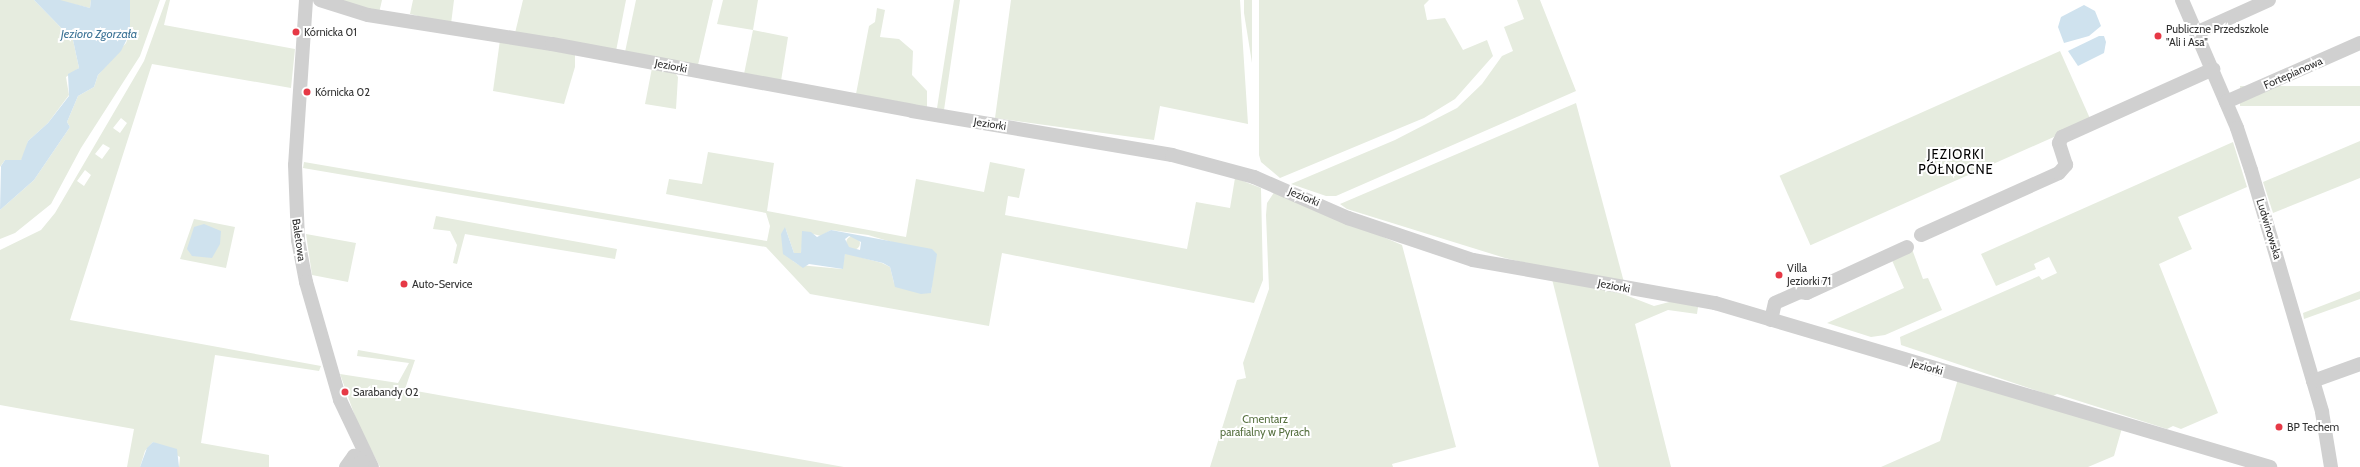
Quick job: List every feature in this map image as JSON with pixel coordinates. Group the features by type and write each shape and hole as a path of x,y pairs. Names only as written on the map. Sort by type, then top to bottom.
{"street":[{"name":"Baletowa","path":"306,0 295,165 298,240 306,282 338,392 368,462"},
{"name":"Jeziorki","path":"320,0 368,15 552,44 912,111 1172,155 1254,177 1348,218 1473,260 1701,300 2270,467"},
{"name":"Ludwinowska","path":"2182,0 2226,102 2274,244 2313,382 2331,467"},
{"path":"2196,33 2269,0"},
{"name":"Fortepianowa","path":"2226,102 2360,43"},
{"path":"1921,236 2059,173 2066,165 2059,143 2062,137 2213,69"},
{"path":"1771,320 1776,303 1800,292 1807,293 1907,247"},
{"path":"2313,382 2360,364"},
{"path":"346,467 354,456 368,462"},
{"path":"352,467 363,462 368,462"}],"green space":[{"path":"0,0 34,0 73,40 79,68 66,77 69,95 48,123 28,141 25,155 21,160 5,160 0,167"},
{"path":"91,0 90,8 60,1"},
{"path":"130,0 160,0 140,56 81,148 51,204 15,233 0,239 0,210 34,180 70,127 67,122 78,96 94,87 98,75 126,43 130,33"},
{"path":"166,0 170,0 164,25 295,49 291,88 152,64 70,320 321,366 319,371 215,355 201,443 269,455 269,467 179,467 180,457 153,442 145,451 140,467 127,467 134,429 0,405 0,250 41,230 55,213 144,61","holes":["121,118 127,123 120,133 113,128","103,144 110,148 102,159 95,154","85,170 91,175 84,186 77,181"]},
{"path":"328,0 382,0 379,13"},
{"path":"413,0 454,0 451,24 410,14"},
{"path":"523,0 626,0 616,51 515,33"},
{"path":"636,0 713,0 698,65 625,52"},
{"path":"723,0 758,0 753,30 717,24"},
{"path":"954,0 960,0 944,110 937,108"},
{"path":"1011,0 1240,0 1248,124 1160,106 1154,140 995,118"},
{"path":"1244,0 1252,0 1252,63 1244,13"},
{"path":"1259,0 1429,0 1424,5 1427,20 1445,18 1463,50 1487,40 1493,56 1455,99 1424,118 1280,178 1261,162 1259,155"},
{"path":"1517,0 1540,0 1576,91 1336,196 1326,196 1291,184 1395,140 1457,108 1482,84 1502,56 1513,51 1504,27 1524,19"},
{"path":"877,8 885,10 880,37 899,39 913,51 912,75 927,91 927,107 856,94 869,26 875,22"},
{"path":"753,30 788,37 781,81 744,74"},
{"path":"500,40 575,54 575,67 564,104 493,91"},
{"path":"2060,51 2091,120 1810,245 1780,176"},
{"path":"652,68 675,73 678,77 676,109 645,104"},
{"path":"2240,86 2360,86 2360,106 2240,106"},
{"path":"1576,103 1625,286 1505,258 1347,209 1340,204"},
{"path":"2360,141 2360,178 2273,213 2263,182"},
{"path":"2233,142 2247,187 2178,217 2192,249 2159,264 2218,413 2181,429 2173,426 2167,429 2057,394 2053,396 1901,345 1900,337 2039,276 2042,280 2057,273 2049,257 2034,264 2036,269 1996,286 1981,254"},
{"path":"708,152 774,163 767,211 906,237 916,179 984,192 990,162 1025,169 1019,198 1008,196 1005,215 1187,249 1196,202 1230,208 1235,178 1261,188 1263,280 1254,303 1002,253 989,326 810,294 766,247 303,168 304,162 767,241 770,226 766,213 666,194 669,179 702,184","holes":["785,227 794,253 801,253 802,246 813,234 821,236 831,230 868,235 935,255 931,293 894,283 890,267 882,263 845,253 842,269 799,265 793,261"]},
{"name":"Cmentarz parafialny w Pyrach","path":"1275,191 1402,245 1456,447 1392,464 1393,467 1210,467 1237,380 1246,378 1243,363 1269,289 1266,215 1267,203"},
{"path":"436,216 617,249 615,259 465,234 457,264 453,263 457,245 450,231 433,229"},
{"path":"194,219 235,227 226,268 180,259"},
{"path":"306,234 356,243 348,282 312,275"},
{"path":"850,236 856,236 860,240 860,246 856,250 850,250 846,246 846,240"},
{"path":"1912,249 1923,279 1928,278 1942,310 1885,335 1871,337 1827,323 1904,288 1891,258"},
{"path":"1552,279 1623,294 1654,306 1673,301 1698,307 1697,314 1668,310 1635,324 1671,467 1599,467"},
{"path":"2360,291 2360,299 2304,319 2303,313"},
{"path":"358,350 415,360 405,389 844,467 380,467 357,422 340,374 398,383 409,363 357,356"},
{"path":"1958,379 2122,428 2114,456 2088,467 1881,467 1940,441"}],"water":[{"name":"Jezioro Zgorzała","path":"34,0 60,0 90,8 91,0 130,0 130,33 121,51 98,75 94,87 78,96 67,122 70,127 34,180 0,210 1,166 5,160 21,160 28,141 48,123 69,96 68,74 79,68 73,40"},
{"path":"2084,5 2095,11 2101,26 2089,36 2064,43 2058,27 2061,17"},
{"path":"2099,36 2104,36 2106,42 2104,53 2078,66 2068,51"},
{"path":"204,224 221,231 220,244 212,258 192,256 187,249 194,227"},
{"path":"785,227 794,253 801,253 802,231 811,232 817,237 831,230 932,249 937,254 931,293 921,294 895,287 890,267 883,263 845,254 843,269 809,264 803,268 783,254 781,234","holes":["849,236 861,242 860,250 849,247 845,239"]},
{"path":"153,442 177,449 179,467 140,467 147,448"}],"place":[{"name":"Kórnicka 01","path":"296,32"},
{"name":"Publiczne Przedszkole \"Ali i Asa\"","path":"2158,36"},
{"name":"Kórnicka 02","path":"307,92"},
{"name":"Villa Jeziorki 71","path":"1779,275"},
{"name":"Auto-Service","path":"404,284"},
{"name":"Sarabandy 02","path":"345,392"},
{"name":"BP Techem","path":"2279,427"}],"district":[{"name":"JEZIORKI PÓŁNOCNE","path":"1956,162"}]}
